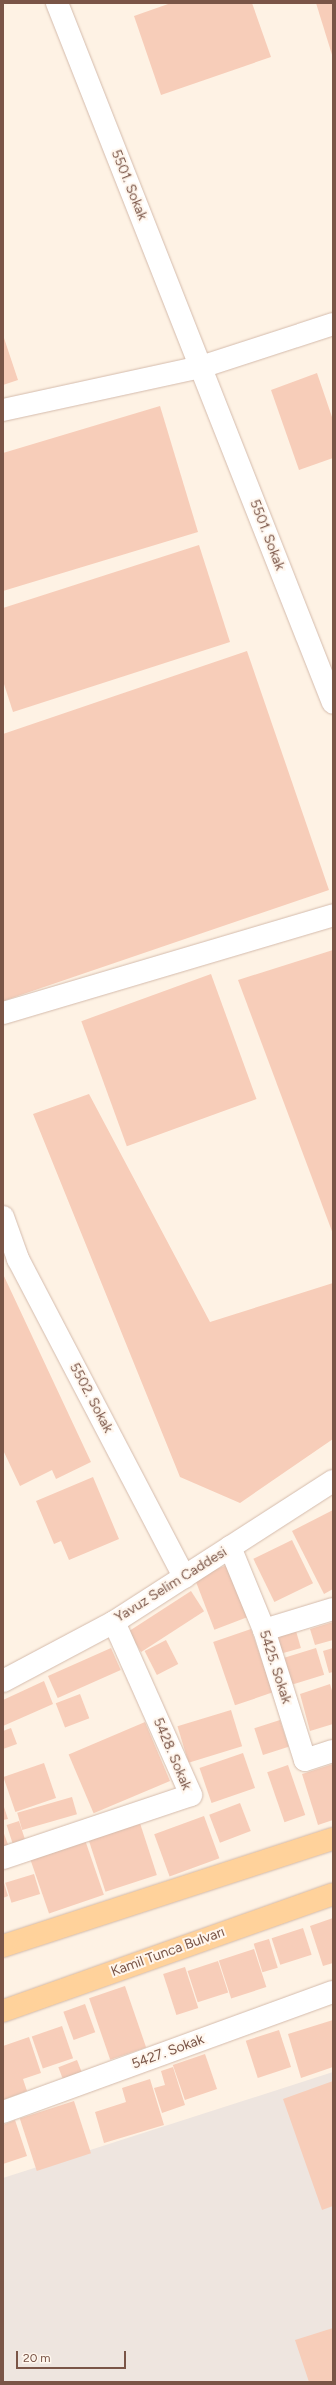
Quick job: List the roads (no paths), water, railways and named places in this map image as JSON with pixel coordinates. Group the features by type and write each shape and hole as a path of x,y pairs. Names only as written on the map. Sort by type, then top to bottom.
{"main road":[{"path":"3,1946 333,1839"},
{"name":"Kamil Tunca Bulvarı","path":"3,2011 333,1894"}],"street":[{"name":"5501. Sokak","path":"57,3 333,703"},
{"path":"3,410 201,367 333,324"},
{"path":"3,1014 333,915"},
{"name":"5502. Sokak","path":"3,1217 18,1259 184,1577"},
{"name":"Yavuz Selim Caddesi","path":"3,1680 114,1622 333,1480"},
{"name":"5425. Sokak","path":"230,1547 264,1630 305,1760 333,1750"},
{"path":"264,1630 333,1609"},
{"name":"5428. Sokak","path":"3,1858 190,1795 114,1622"},
{"name":"5427. Sokak","path":"3,2112 333,1992"}]}
